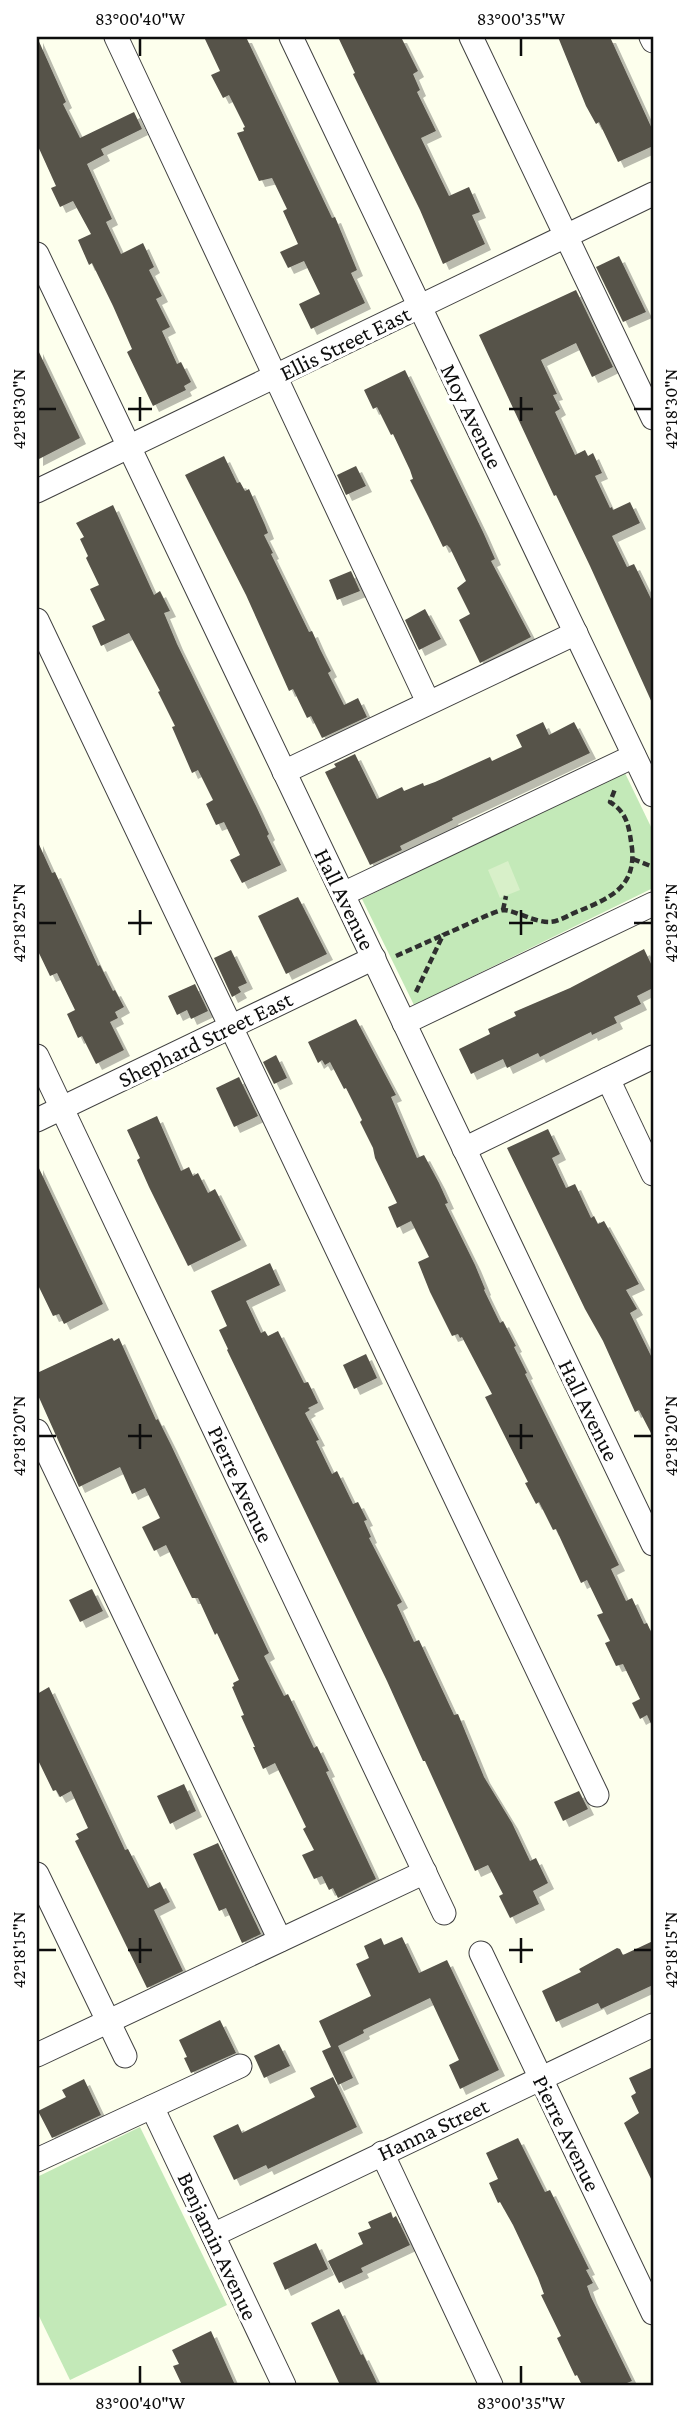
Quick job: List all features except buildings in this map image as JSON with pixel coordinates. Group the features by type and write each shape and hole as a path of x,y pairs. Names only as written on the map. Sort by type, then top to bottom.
{"street":[{"path":"116,37 428,702"},
{"name":"Moy Avenue","path":"291,37 653,796"},
{"path":"471,37 653,418"},
{"name":"Ellis Street East","path":"37,491 653,194"},
{"name":"Hall Avenue","path":"37,254 342,894 383,958 464,1149 653,1544"},
{"path":"37,620 597,1795"},
{"path":"284,772 576,633"},
{"path":"342,894 634,756"},
{"path":"408,1013 653,904"},
{"name":"Shephard Street East","path":"37,1119 383,958"},
{"name":"Pierre Avenue","path":"37,1056 444,1913"},
{"path":"464,1149 653,1057"},
{"path":"607,1079 653,1174"},
{"path":"37,1431 280,1940"},
{"path":"37,2055 425,1872"},
{"path":"37,1874 124,2056"},
{"name":"Pierre Avenue","path":"481,1953 653,2313"},
{"name":"Hanna Street","path":"213,2235 653,2025"},
{"path":"37,2160 240,2066"},
{"name":"Benjamin Avenue","path":"152,2107 284,2385"},
{"path":"382,2153 491,2385"}],"path":[{"path":"383,958 503,910 534,920 552,922 610,898 632,870 633,859 627,820 620,808 610,802 619,780"},
{"path":"633,859 653,867"},
{"path":"503,910 506,895"},
{"path":"408,1013 443,935"}],"green space":[{"path":"624,771 653,831 653,888 414,1005 362,899"},
{"path":"508,861 520,890 500,898 488,870"},
{"path":"140,2127 227,2305 70,2380 37,2312 37,2177"}]}
